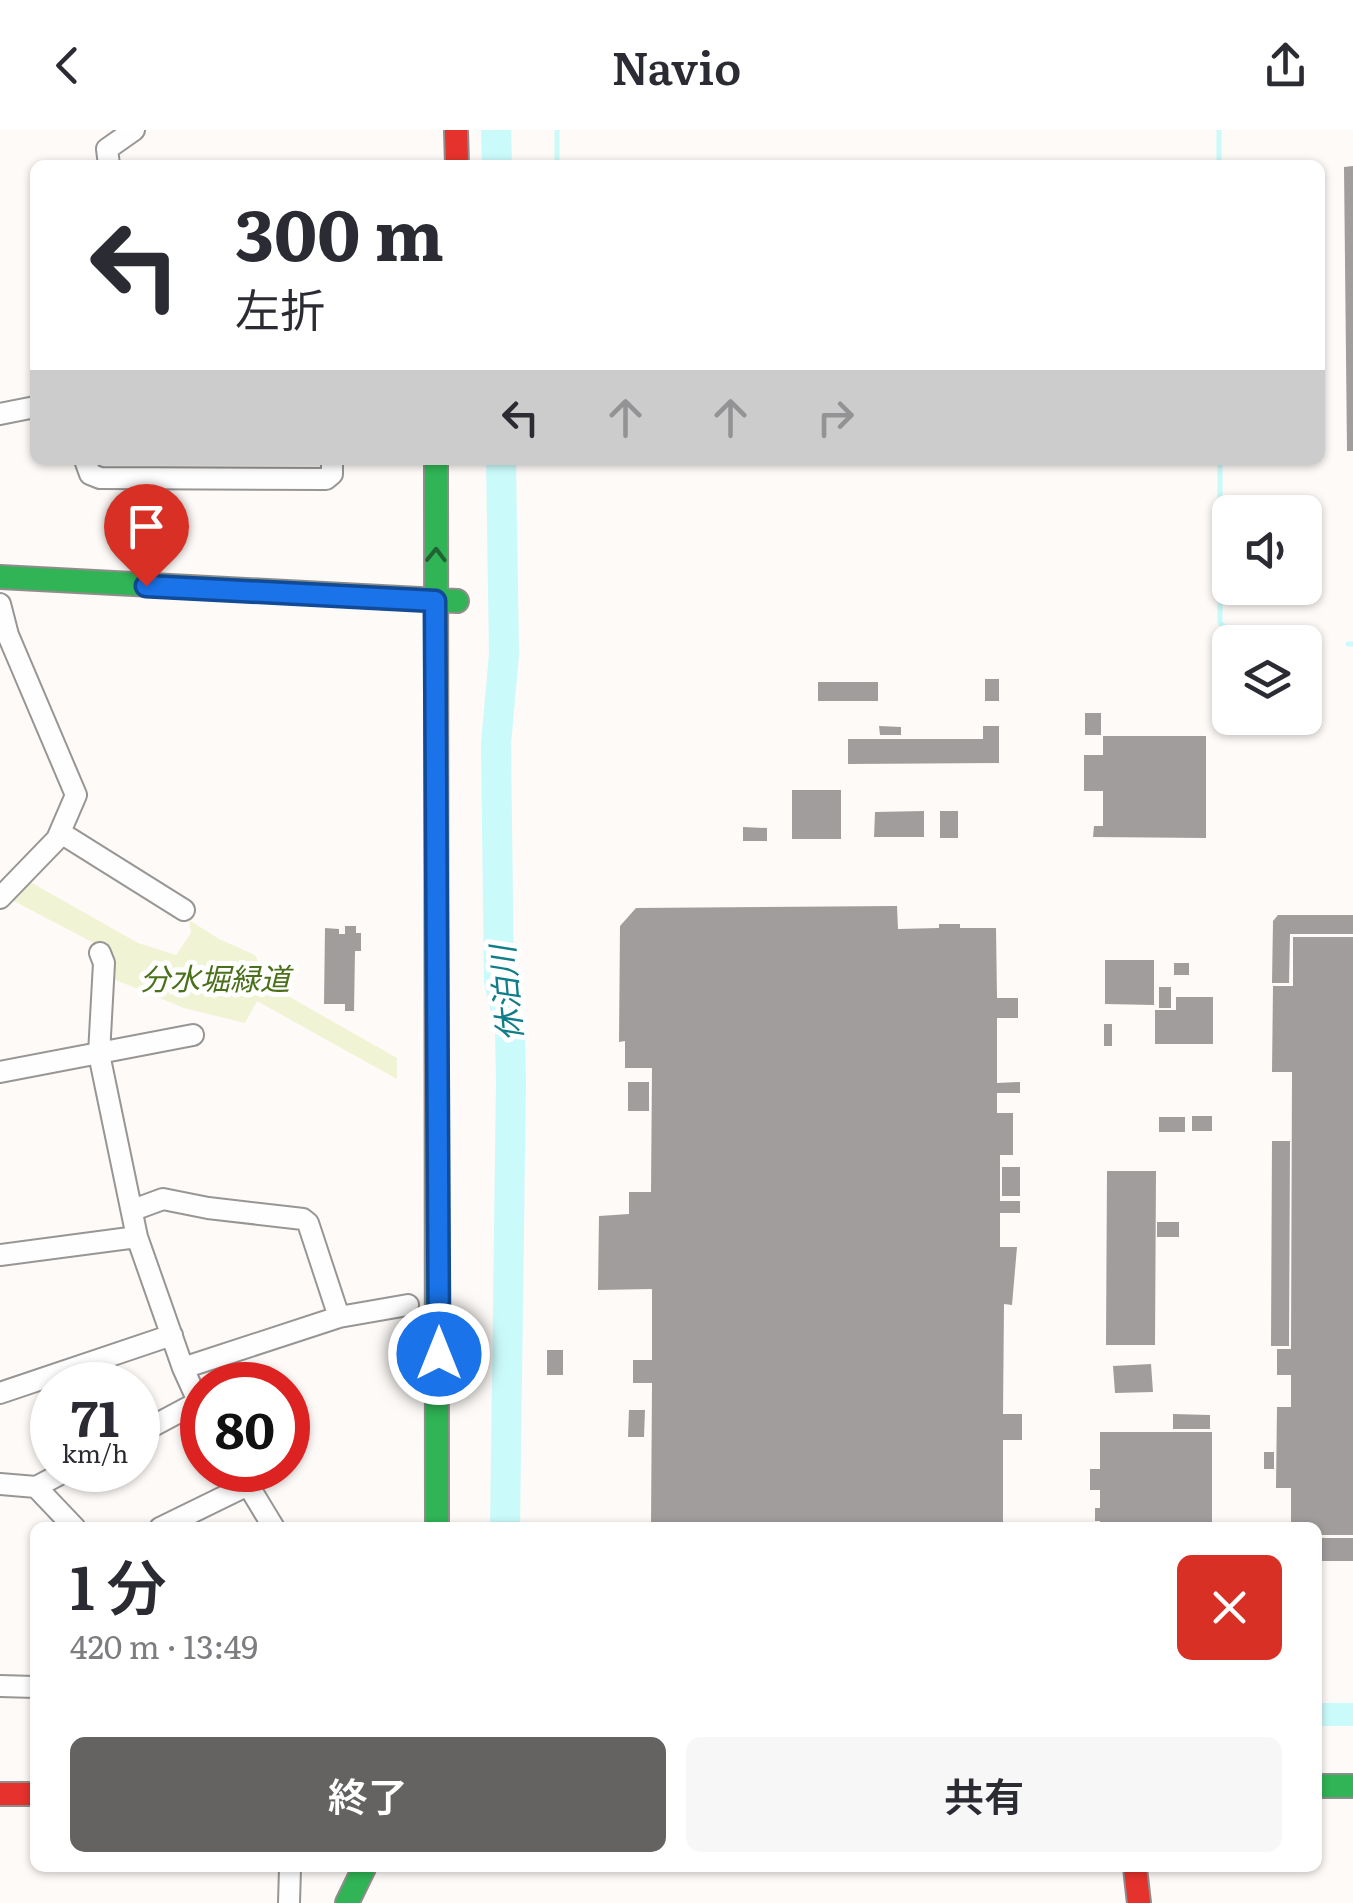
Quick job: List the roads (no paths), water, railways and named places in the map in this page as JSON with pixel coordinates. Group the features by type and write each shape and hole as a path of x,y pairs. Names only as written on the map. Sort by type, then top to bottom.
{"main road":[{"path":"434,130 434,160"},
{"path":"456,130 457,160"},
{"path":"436,465 446,601 460,1511"},
{"path":"437,1522 439,1168 434,886 446,601 457,465"},
{"path":"0,577 446,601"},
{"path":"1322,1786 1353,1786"},
{"path":"0,1794 30,1794"},
{"path":"347,1903 362,1872"},
{"path":"1135,1872 1139,1903"}],"street":[{"path":"108,160 107,149 134,130"},
{"path":"0,414 30,407"},
{"path":"87,465 90,474 100,478 309,479 326,479 332,474 332,465"},
{"path":"0,604 8,635 76,791 60,833 0,898"},
{"path":"60,833 184,910"},
{"path":"100,954 104,966 99,1054 137,1237 182,1362"},
{"path":"0,1072 192,1035"},
{"path":"133,1210 158,1200 174,1200 308,1222 339,1317"},
{"path":"0,1254 137,1237"},
{"path":"202,1362 339,1317 408,1304"},
{"path":"0,1393 172,1335"},
{"path":"0,1484 30,1486"},
{"path":"41,1492 69,1522"},
{"path":"170,1522 219,1492"},
{"path":"253,1492 270,1522"},
{"path":"0,1686 30,1687"},
{"path":"289,1903 290,1872"}],"water":[{"path":"1322,1703 1353,1703 1353,1726 1322,1726"}],"waterway":[{"name":"休泊川","path":"496,130 497,160"},
{"path":"557,130 557,160"},
{"path":"1219,130 1219,160"},
{"name":"休泊川","path":"501,465 504,654 496,744 499,981 510,1028 511,1081 505,1522"},
{"path":"1220,465 1220,495"},
{"path":"1220,605 1222,625"},
{"path":"1348,644 1353,644"}],"park label":[{"name":"分水堀緑道","path":"215,977"}]}
